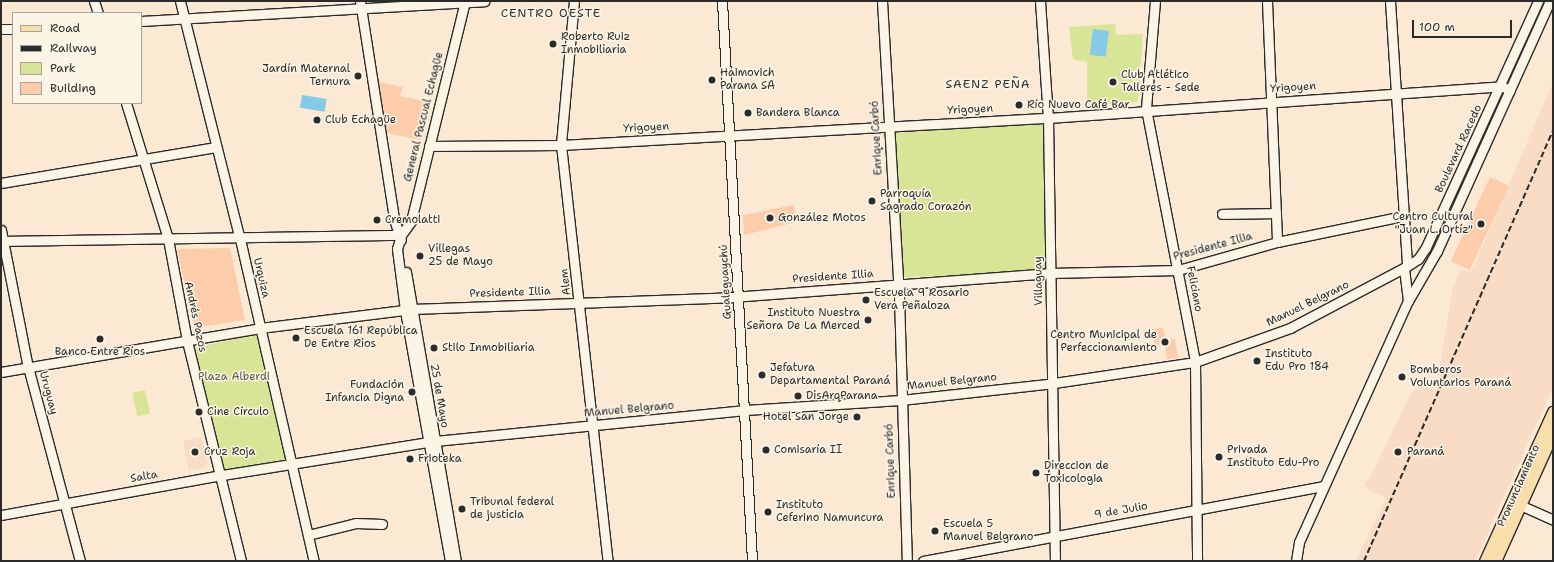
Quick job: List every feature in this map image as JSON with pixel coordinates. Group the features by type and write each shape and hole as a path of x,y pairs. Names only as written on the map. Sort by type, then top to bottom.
{"main road":[{"name":"Pronunciamiento","path":"1485,561 1553,412"},
{"name":"Pronunciamiento","path":"1495,561 1552,435"}],"street":[{"path":"94,1 98,12"},
{"name":"Urquiza","path":"180,1 240,239 314,561"},
{"path":"142,21 361,4 484,1"},
{"name":"Alem","path":"574,1 561,145 595,425 608,561"},
{"name":"Gualeguaychú","path":"722,1 729,136 740,296 752,561"},
{"name":"Enrique Carbó","path":"882,1 898,285 907,561"},
{"name":"Villaguay","path":"1040,1 1048,118 1054,383 1055,561"},
{"name":"Feliciano","path":"1154,1 1146,109 1195,362 1198,509 1197,561"},
{"path":"1267,1 1277,242"},
{"path":"1390,1 1397,93 1402,216 1407,265 1405,278 1408,301"},
{"name":"Boulevard Racedo","path":"1407,265 1426,247 1502,86 1538,1"},
{"name":"Boulevard Racedo","path":"1296,561 1299,542 1324,486 1408,301 1437,251 1550,1"},
{"name":"General Pascual Echagüe","path":"400,236 411,221 465,2"},
{"name":"25 de Mayo","path":"361,4 394,219 400,236 397,248 432,442 456,561"},
{"path":"1,29 12,29"},
{"path":"1502,86 1510,90"},
{"name":"Yrigoyen","path":"429,146 561,145 729,136 1048,118 1146,109 1502,86"},
{"name":"Andrés Pazos","path":"126,104 168,239 187,341 222,475 241,561"},
{"path":"1,183 216,147"},
{"path":"1222,214 1276,213"},
{"name":"Presidente Illia","path":"1,372 260,328 408,309 740,296 1051,273 1178,270 1277,242 1402,216"},
{"name":"Uruguay","path":"1,230 28,367 66,503 80,561"},
{"path":"2,241 400,236"},
{"path":"1405,278 1412,282 1422,275 1407,265"},
{"name":"Manuel Belgrano","path":"291,463 432,442 745,410 901,400 1054,383 1195,362 1290,328 1407,265"},
{"name":"25 de Mayo","path":"432,442 450,561"},
{"name":"Salta","path":"1,515 291,463"},
{"name":"9 de Julio","path":"923,561 1055,534 1324,486"},
{"path":"1520,505 1553,520"},
{"path":"308,535 356,523 382,524"}],"shaded area":[{"path":"1553,82 1553,388 1475,561 1356,561 1386,498 1368,489 1364,483 1370,478 1410,395 1419,386 1436,390 1453,288 1461,269 1471,273"},
{"name":"Cruz Roja","path":"201,437 208,463 205,467 189,471 183,441"}],"green space":[{"name":"Club Atlético Talleres - Sede","path":"1115,24 1116,35 1143,34 1138,102 1087,105 1087,62 1073,59 1069,27"},
{"path":"1045,121 1050,272 897,277 892,126"},
{"name":"Plaza Alberdi","path":"256,333 287,458 223,474 192,349"},
{"path":"145,390 150,413 137,416 132,393"}],"water":[{"path":"1093,29 1109,31 1106,57 1090,55"},
{"path":"302,95 327,99 325,112 300,108"}],"building":[{"path":"379,82 403,87 400,96 428,102 420,140 387,133"},
{"name":"Centro Cultural \"Juan L. Ortíz\"","path":"1490,177 1509,186 1470,270 1451,261"},
{"name":"González Motos","path":"794,205 796,222 744,235 743,215"},
{"path":"230,248 245,320 195,328 177,249"},
{"name":"Centro Municipal de Perfeccionamiento","path":"1163,328 1165,340 1175,339 1178,358 1167,359 1165,344 1155,345 1152,329"}],"railway":[{"path":"1364,561 1553,131"}],"place":[{"name":"Roberto Ruiz Inmobiliaria","path":"553,44"},
{"name":"Jardín Maternal Ternura","path":"358,76"},
{"name":"Haimovich Parana SA","path":"712,80"},
{"name":"Club Atlético Talleres - Sede","path":"1113,82"},
{"name":"Río Nuevo Café Bar","path":"1019,105"},
{"name":"Bandera Blanca","path":"748,113"},
{"name":"Club Echagüe","path":"317,120"},
{"name":"Parroquía Sagrado Corazón","path":"872,201"},
{"name":"González Motos","path":"770,218"},
{"name":"Cremolatti","path":"377,220"},
{"name":"Centro Cultural \"Juan L. Ortíz\"","path":"1481,224"},
{"name":"Villegas 25 de Mayo","path":"420,256"},
{"name":"Escuela 9 Rosario Vera Peñaloza","path":"866,300"},
{"name":"Instituto Nuestra Señora De La Merced","path":"868,320"},
{"name":"Escuela 161 República De Entre Rios","path":"296,338"},
{"name":"Banco Entre Ríos","path":"100,339"},
{"name":"Centro Municipal de Perfeccionamiento","path":"1165,342"},
{"name":"Stilo Inmobiliaria","path":"434,348"},
{"name":"Instituto Edu Pro 184","path":"1257,361"},
{"name":"Jefatura Departamental Paraná","path":"762,375"},
{"name":"Bomberos Voluntarios Paraná","path":"1402,377"},
{"name":"Fundación Infancia Digna","path":"412,392"},
{"name":"DisArqParana","path":"798,396"},
{"name":"Cine Círculo","path":"199,412"},
{"name":"Hotel San Jorge","path":"857,417"},
{"name":"Comisaría II","path":"766,450"},
{"name":"Cruz Roja","path":"195,452"},
{"name":"Paraná","path":"1398,452"},
{"name":"Privada Instituto Edu-Pro","path":"1219,457"},
{"name":"Frioteka","path":"410,459"},
{"name":"Direccion de Toxicologia","path":"1036,473"},
{"name":"Tribunal federal de justicia","path":"462,509"},
{"name":"Instituto Ceferino Namuncura","path":"768,512"},
{"name":"Escuela 5 Manuel Belgrano","path":"935,531"}],"district":[{"name":"CENTRO OESTE","path":"551,14"},
{"name":"SAENZ PEÑA","path":"988,85"}]}
